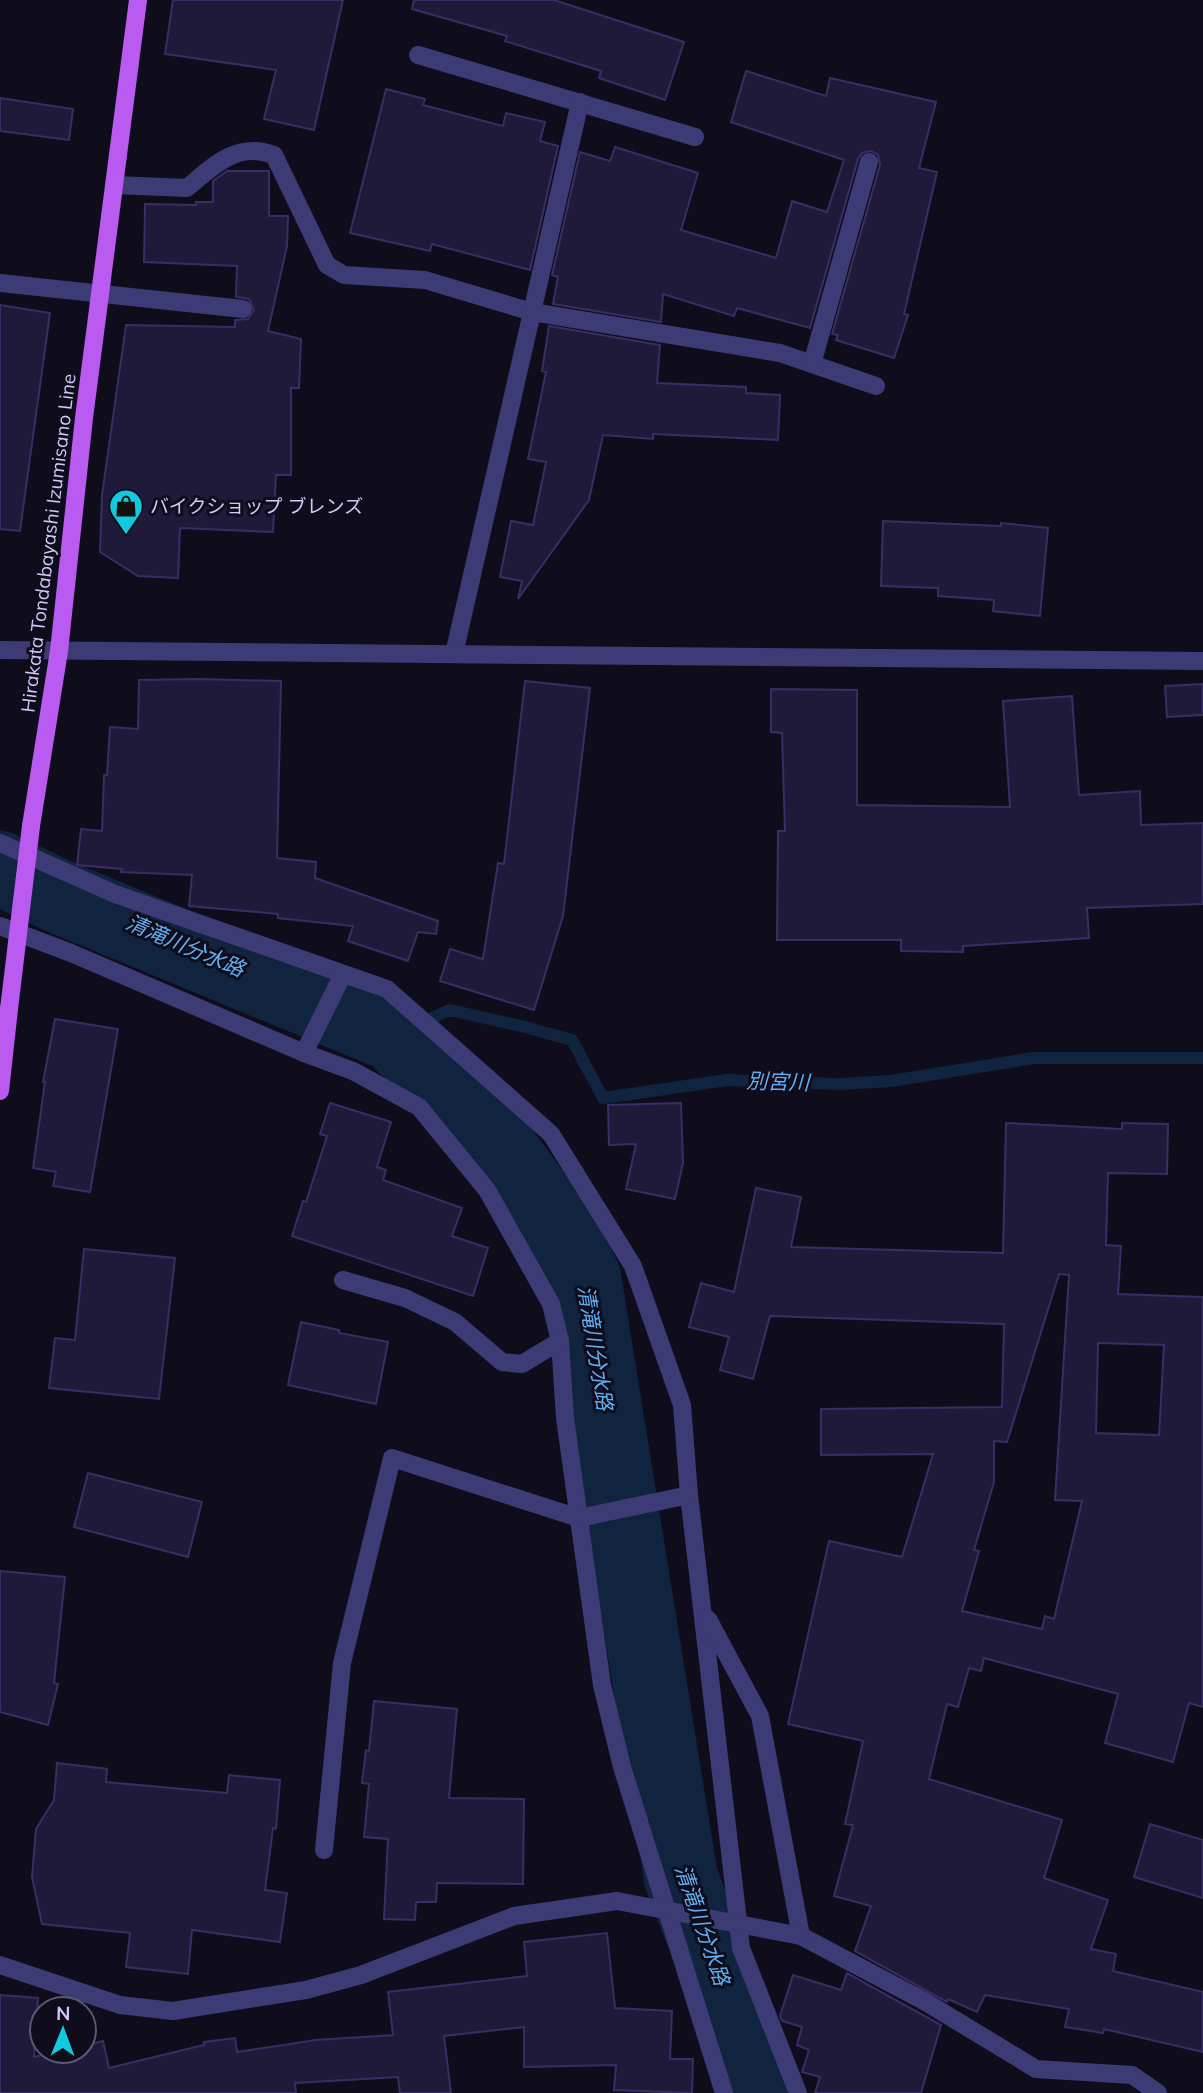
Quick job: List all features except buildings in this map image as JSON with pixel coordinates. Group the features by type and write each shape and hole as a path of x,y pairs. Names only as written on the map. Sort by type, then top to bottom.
{"main road":[{"name":"Hirakata Tondabayashi Izumisano Line","path":"0,1091 31,826 59,652 100,295 138,0"}],"street":[{"path":"418,55 695,137"},
{"path":"454,654 580,102"},
{"path":"114,185 187,188 209,169 235,153 260,150 274,155 327,265 344,275 425,280 532,312 780,353 876,386"},
{"path":"811,364 869,162"},
{"path":"0,283 243,309"},
{"path":"0,650 1203,661"},
{"path":"0,843 115,894 387,989 551,1134 633,1266 682,1405 689,1495 741,1948 797,2093"},
{"path":"0,926 353,1071 419,1107 487,1190 551,1304 560,1341 565,1418 601,1685 622,1767 724,2093"},
{"path":"304,1053 343,974"},
{"path":"343,1280 405,1298 455,1322 502,1362 522,1364 560,1341"},
{"path":"324,1850 342,1663 392,1458 579,1518 689,1495"},
{"path":"702,1608 760,1716 801,1936"},
{"path":"0,1965 120,2005 173,2011 306,1990 361,1975 514,1916 617,1901 801,1936 924,2001 1036,2069 1132,2076 1158,2093"}],"waterway":[{"name":"清滝川分水路","path":"0,868 58,896 394,1035 486,1129 558,1227 584,1277 681,1878 764,2093"},
{"name":"別宮川","path":"394,1035 450,1010 572,1040 603,1098 727,1080 839,1084 891,1081 1034,1058 1203,1058"}],"place":[{"name":"バイクショップ ブレンズ","path":"126,536"}]}
